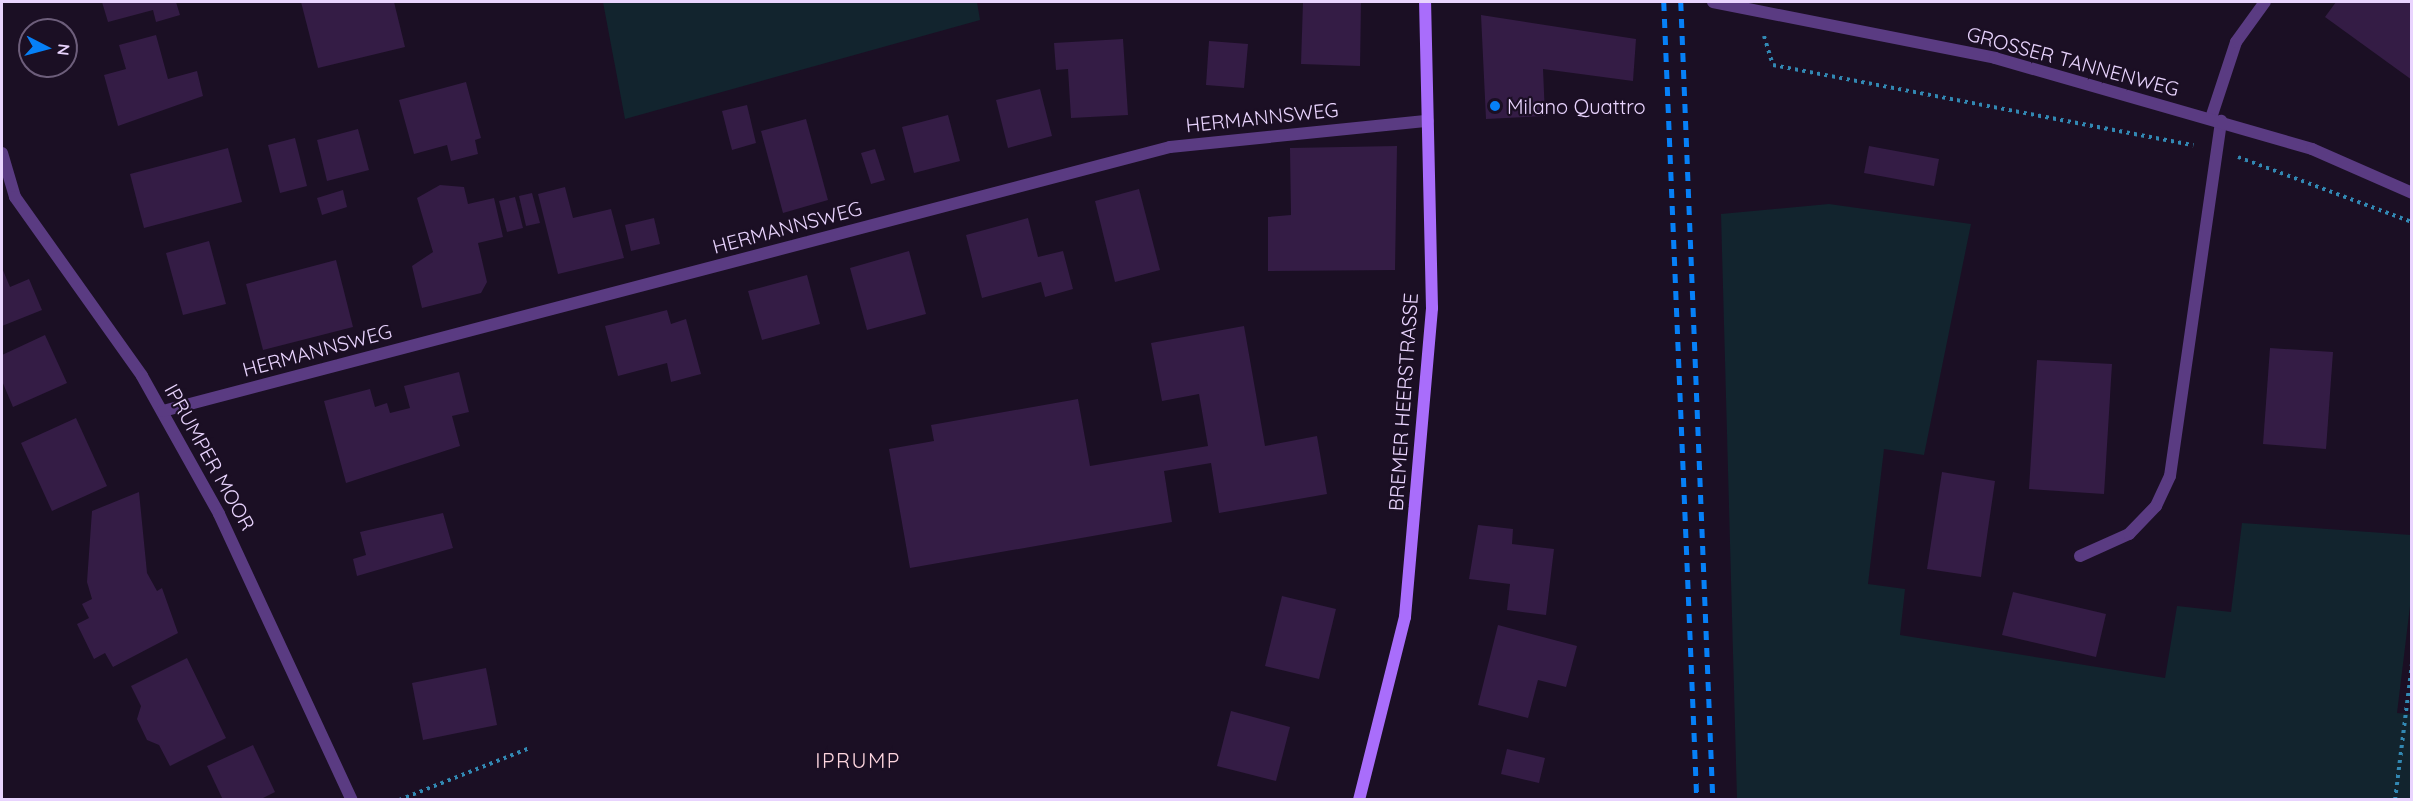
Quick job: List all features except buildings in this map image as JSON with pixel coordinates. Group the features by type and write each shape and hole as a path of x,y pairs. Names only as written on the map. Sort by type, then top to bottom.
{"main road":[{"name":"BREMER HEERSTRASSE","path":"1359,800 1405,617 1432,308 1425,2"}],"street":[{"name":"GROSSER TANNENWEG","path":"1713,2 1755,5 1995,58 2312,149 2412,193"},
{"path":"2080,556 2129,534 2156,506 2170,476 2217,150 2216,120 2236,42 2265,2"},
{"name":"HERMANNSWEG","path":"163,411 1170,147 1428,121"},
{"name":"IPRUMPER MOOR","path":"2,153 15,197 163,411 236,546 352,800"}],"path":[{"path":"1755,5 1773,64 2217,150 2302,177 2412,222"},
{"path":"2395,800 2412,663"},
{"path":"399,800 530,748"}],"shaded area":[{"path":"603,2 977,2 980,20 625,119"},
{"path":"1829,204 1971,224 1924,455 1884,449 1868,584 1905,589 1900,635 2165,678 2177,606 2231,612 2242,523 2411,535 2411,598 2397,713 2411,714 2411,799 1737,799 1721,214"}],"railway":[{"path":"1664,2 1697,800"},
{"path":"1681,2 1713,800"}],"place":[{"name":"Milano Quattro","path":"1495,106"}],"district":[{"name":"IPRUMP","path":"858,760"}]}
